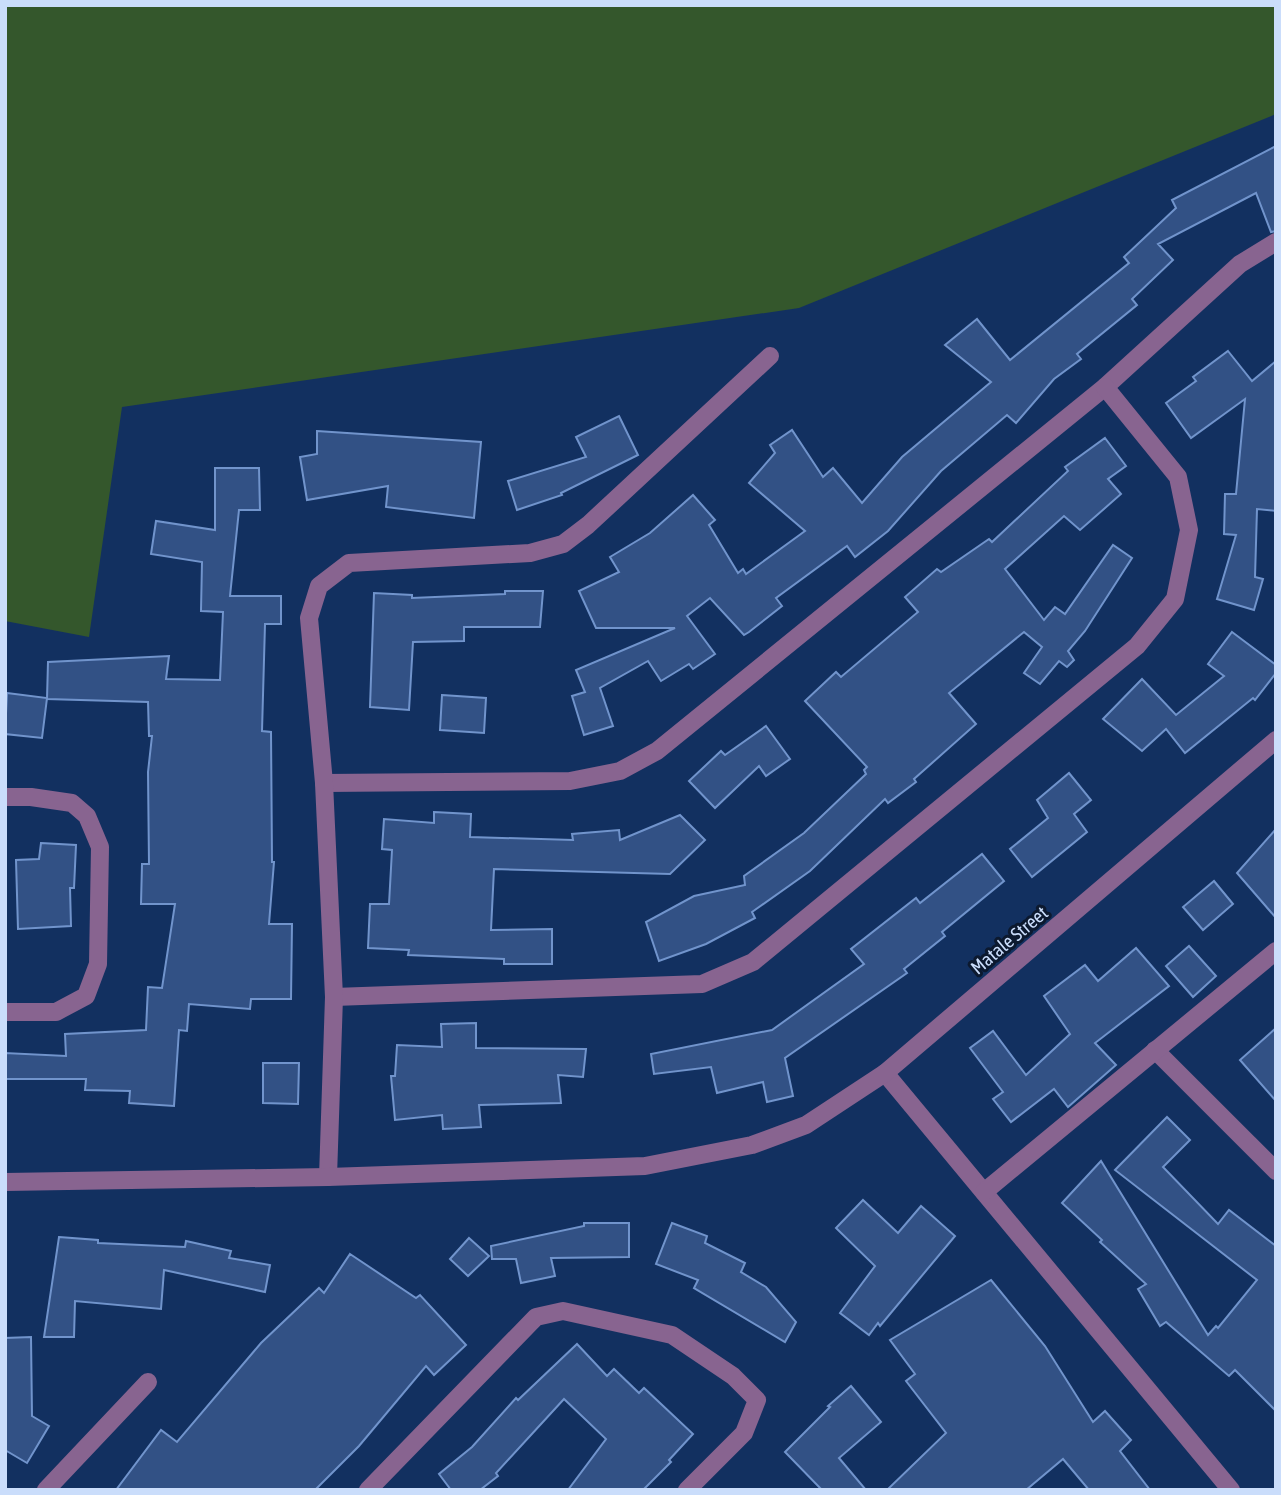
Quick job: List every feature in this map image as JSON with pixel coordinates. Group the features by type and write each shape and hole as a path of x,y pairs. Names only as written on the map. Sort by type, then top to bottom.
{"street":[{"path":"324,783 570,780 620,771 657,751 1105,387 1240,264 1276,242"},
{"path":"328,1177 334,997 324,783 309,618 319,586 349,563 530,553 563,544 588,525 770,356"},
{"path":"334,997 702,984 753,962 1137,646 1175,599 1189,530 1178,477 1105,387"},
{"name":"Matale Street","path":"5,1182 328,1177 645,1166 752,1146 806,1125 885,1073 1276,740"},
{"path":"5,797 31,797 72,803 87,816 100,847 98,964 86,996 56,1012 5,1012"},
{"path":"984,1192 1276,951"},
{"path":"1155,1050 1276,1171"},
{"path":"885,1073 1230,1490"},
{"path":"368,1490 536,1317 563,1311 672,1335 733,1376 757,1401 744,1433 687,1490"},
{"path":"46,1490 148,1382"}],"green space":[{"path":"5,5 1276,5 1276,114 799,308 122,407 89,637 5,621"}],"building":[{"path":"1276,146 1276,231 1271,232 1256,193 1158,244 1173,260 1132,299 1137,305 1077,354 1081,359 1054,379 1016,423 1007,415 941,471 888,531 855,557 847,546 776,598 782,606 744,635 710,598 687,616 715,654 693,669 689,664 661,681 648,661 600,688 613,726 584,735 572,696 585,692 576,670 675,628 596,628 579,591 619,572 610,557 650,533 693,495 715,520 709,525 738,573 743,569 746,574 805,531 749,483 775,453 770,445 792,430 823,477 833,468 862,503 902,457 991,382 945,345 977,319 1010,360 1129,263 1124,257 1176,208 1172,200"},
{"path":"1228,351 1252,381 1276,361 1276,511 1257,509 1255,577 1263,579 1254,610 1217,599 1236,535 1224,534 1225,494 1236,494 1245,399 1191,438 1166,403 1196,381 1193,377"},
{"path":"619,416 638,455 561,493 562,495 517,510 508,481 586,457 576,437"},
{"path":"317,431 481,442 474,518 386,507 388,486 307,500 300,457 317,454"},
{"path":"1105,438 1126,466 1108,479 1121,494 1080,530 1064,516 1005,569 1044,620 1055,607 1065,614 1113,545 1132,558 1085,631 1068,651 1074,660 1067,667 1059,661 1040,684 1024,673 1042,647 1024,632 949,693 976,724 914,779 916,782 888,803 885,799 810,871 752,912 755,918 706,944 659,961 646,922 694,896 745,885 744,876 804,833 866,774 864,770 867,767 805,701 836,672 841,677 918,612 905,597 937,569 941,572 989,539 992,542 1068,471 1065,467"},
{"path":"215,468 259,468 260,510 239,510 230,596 281,596 281,624 265,624 262,731 271,732 274,862 269,924 292,924 291,999 251,999 250,1009 189,1004 187,1031 179,1030 174,1106 129,1103 130,1091 85,1090 86,1079 5,1079 5,1053 66,1056 65,1034 146,1030 148,987 162,988 175,904 141,904 142,864 149,864 148,772 152,736 149,736 148,702 47,699 48,662 169,656 166,679 220,680 223,612 201,611 202,562 151,554 156,521 215,530"},
{"path":"505,591 543,591 540,627 464,627 464,641 413,642 409,710 370,707 374,593 412,595 412,598 505,594"},
{"path":"1232,632 1276,665 1276,673 1255,700 1253,698 1185,753 1166,729 1142,751 1103,719 1142,679 1176,715 1224,676 1208,664"},
{"path":"7,693 47,698 42,738 5,734"},
{"path":"442,695 486,698 484,733 440,730"},
{"path":"766,726 790,759 766,776 759,766 715,808 689,781 721,751 725,755"},
{"path":"1069,773 1091,800 1074,814 1087,832 1032,877 1010,849 1048,818 1037,800"},
{"path":"434,812 471,814 470,837 573,840 572,834 619,830 620,840 680,815 705,840 670,874 494,869 491,930 552,929 552,964 504,964 504,959 408,955 409,950 368,948 370,904 389,904 392,850 382,849 384,819 434,823"},
{"path":"1276,829 1276,918 1237,873"},
{"path":"41,843 76,845 74,888 70,888 71,926 18,929 16,860 39,859"},
{"path":"982,854 1004,881 942,932 945,936 904,969 907,973 785,1058 793,1096 767,1102 763,1082 717,1093 711,1067 654,1074 651,1054 772,1030 864,964 851,949 916,898 920,903"},
{"path":"1214,881 1233,904 1203,930 1183,907"},
{"path":"1189,946 1216,976 1193,997 1166,966"},
{"path":"1136,948 1169,986 1095,1043 1116,1065 1068,1107 1054,1089 1011,1122 993,1099 1003,1092 970,1048 993,1031 1026,1075 1070,1034 1044,996 1085,965 1098,981"},
{"path":"476,1023 476,1048 586,1049 583,1077 558,1075 561,1103 479,1105 481,1127 443,1129 442,1115 395,1120 391,1076 395,1076 397,1045 442,1047 441,1024"},
{"path":"1276,1028 1276,1101 1240,1060"},
{"path":"263,1063 299,1063 298,1104 263,1103"},
{"path":"1167,1117 1190,1140 1163,1167 1218,1224 1229,1210 1276,1246 1276,1411 1235,1370 1229,1376 1166,1322 1160,1326 1138,1289 1146,1284 1062,1203 1101,1161 1208,1335 1216,1326 1218,1328 1257,1280 1115,1170"},
{"path":"863,1200 898,1233 921,1206 955,1236 880,1326 878,1323 869,1335 840,1313 875,1266 836,1228"},
{"path":"584,1223 629,1223 629,1257 551,1258 555,1276 521,1283 516,1259 492,1259 491,1246 584,1226"},
{"path":"672,1223 707,1236 705,1243 745,1263 741,1272 766,1287 796,1322 785,1342 694,1288 698,1280 656,1264"},
{"path":"59,1237 98,1240 98,1243 185,1247 186,1241 231,1251 229,1258 270,1265 265,1292 164,1270 161,1309 75,1301 74,1337 44,1337"},
{"path":"469,1238 489,1256 468,1276 450,1259"},
{"path":"350,1254 416,1298 420,1295 466,1345 434,1375 426,1366 359,1446 315,1490 116,1490 161,1430 177,1442 261,1343 319,1288 324,1293"},
{"path":"991,1280 1045,1346 1093,1422 1105,1411 1131,1440 1120,1451 1150,1490 1089,1490 1063,1459 1026,1490 887,1490 946,1433 906,1381 915,1374 890,1340"},
{"path":"31,1337 32,1416 49,1426 27,1463 5,1450 5,1338"},
{"path":"577,1344 607,1376 614,1369 639,1393 644,1388 693,1434 669,1460 671,1462 643,1490 568,1490 606,1439 564,1399 496,1473 498,1476 480,1490 451,1490 439,1474 472,1447 516,1398 518,1400"},
{"path":"851,1386 881,1422 839,1458 866,1490 822,1490 785,1452 830,1407 828,1406"}]}
